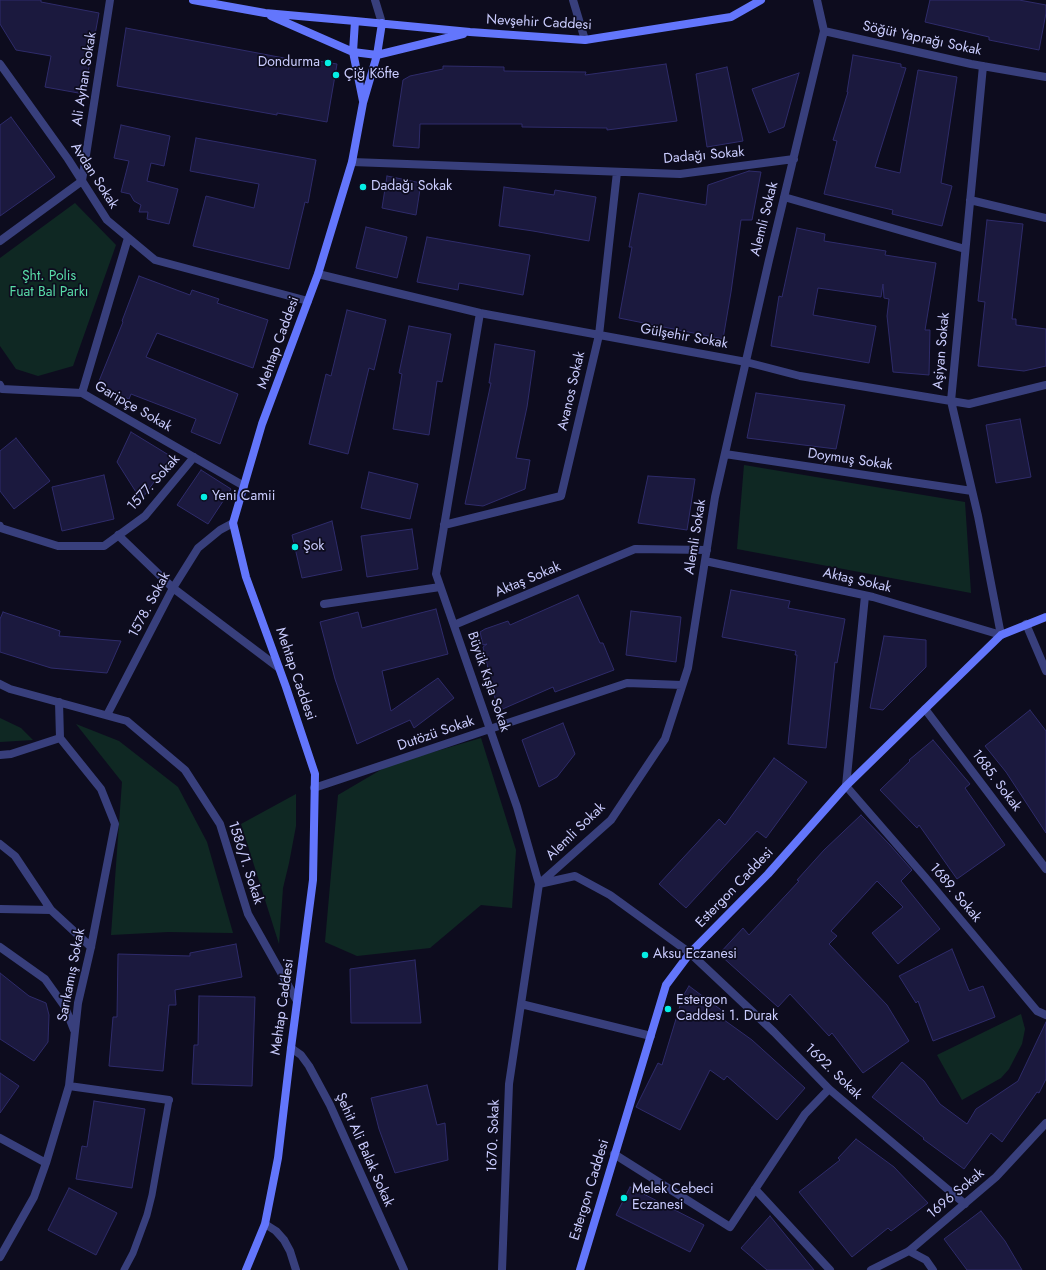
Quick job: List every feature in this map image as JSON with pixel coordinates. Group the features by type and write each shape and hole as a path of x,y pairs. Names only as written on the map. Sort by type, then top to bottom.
{"main road":[{"path":"193,0 265,13 355,20 353,52 364,103"},
{"name":"Nevşehir Caddesi","path":"355,20 470,32 584,40 731,17 760,0"},
{"path":"265,13 353,52 377,55 470,32"},
{"name":"Mehtap Caddesi","path":"246,1270 265,1224 278,1158 313,880 314,774 279,668 246,577 234,523 262,424 318,274 352,162 364,103 377,55 382,23"},
{"name":"Estergon Caddesi","path":"580,1270 666,985 690,953 768,874 846,786 924,709 1001,635 1046,617"}],"street":[{"name":"Ali Ayhan Sokak","path":"82,181 110,0"},
{"path":"375,0 382,23"},
{"path":"572,0 584,40"},
{"path":"817,0 824,31"},
{"name":"Söğüt Yaprağı Sokak","path":"824,31 983,66 1046,77"},
{"name":"Alemli Sokak","path":"539,884 611,820 665,739 688,668 715,497 824,31"},
{"name":"Avdan Sokak","path":"0,64 68,159 107,220 155,260 308,301"},
{"name":"Aşiyan Sokak","path":"983,66 951,401 972,491 1001,635"},
{"name":"Dadağı Sokak","path":"352,162 680,174 794,160"},
{"name":"Avanos Sokak","path":"444,525 561,496 599,335 616,172"},
{"path":"0,241 82,181"},
{"path":"784,197 965,249"},
{"path":"970,200 1046,218"},
{"path":"82,394 128,238"},
{"name":"Gülşehir Sokak","path":"318,274 480,313 746,362 800,376 969,404 1046,384"},
{"name":"Büyük Kışla Sokak","path":"480,313 436,574 517,807 539,884"},
{"name":"Garipçe Sokak","path":"0,385 2,390 82,394 244,486"},
{"name":"Doymuş Sokak","path":"725,454 972,491"},
{"name":"1577. Sokak","path":"0,526 1,528 58,546 104,546 145,516 194,457"},
{"name":"1578. Sokak","path":"107,715 173,588 198,548 220,530 234,523"},
{"path":"118,535 173,588 279,668"},
{"name":"Aktaş Sokak","path":"454,625 635,548 707,550"},
{"name":"Aktaş Sokak","path":"705,561 865,596 1001,635"},
{"path":"324,604 440,587"},
{"path":"846,786 865,596"},
{"path":"1026,624 1046,671"},
{"name":"Dutözü Sokak","path":"314,788 627,682 682,685"},
{"name":"1586/1. Sokak","path":"0,684 10,689 127,721 185,770 220,824 248,914 297,1001"},
{"path":"0,755 11,754 60,738 58,702"},
{"name":"1685. Sokak","path":"924,709 1046,869"},
{"name":"Sarıkamış Sokak","path":"0,1257 34,1197 46,1163 69,1086 78,1003 115,824 101,789 60,738"},
{"name":"1689. Sokak","path":"846,786 925,877 1037,1011 1046,1015"},
{"path":"0,844 15,856 52,910 90,947"},
{"path":"651,1036 521,1004 539,884 575,876 610,895 690,953"},
{"path":"0,909 52,910"},
{"path":"0,947 45,979 65,1007 75,1031"},
{"name":"1692. Sokak","path":"690,953 774,1032 828,1089 965,1204"},
{"name":"1670. Sokak","path":"502,1270 509,1084 521,1004"},
{"name":"Şehit Ali Balak Sokak","path":"291,1048 301,1055 309,1066 330,1105 404,1270"},
{"path":"69,1086 169,1100"},
{"path":"614,1154 730,1227 805,1114 828,1089"},
{"name":"1696 Sokak","path":"871,1270 910,1251 996,1177 1046,1123"},
{"path":"0,1138 46,1163"},
{"path":"755,1189 830,1270"},
{"path":"265,1224 276,1231 284,1240 290,1251 296,1270"},
{"path":"910,1251 926,1260 933,1270"}],"lane":[{"path":"124,1270 133,1253 147,1215 169,1100"}],"green space":[{"name":"Şht. Polis Fuat Bal Parkı","path":"75,203 116,245 73,366 38,376 16,369 0,346 0,258"},
{"path":"744,465 965,502 971,593 737,549"},
{"path":"0,718 21,728 33,740 0,742"},
{"path":"76,724 119,741 178,787 207,842 233,933 168,932 111,935 122,782"},
{"path":"481,738 516,850 512,908 481,905 430,948 357,956 325,942 338,795 389,765"},
{"path":"296,794 296,826 283,888 279,944 241,824"},
{"path":"1021,1014 1025,1029 1022,1044 1009,1069 1001,1078 962,1100 937,1055"}],"building":[{"path":"0,0 41,0 41,2 99,13 84,94 45,87 51,56 16,50 0,24"},
{"path":"930,0 1019,0 1046,5 1046,13 1039,50 989,40 989,37 925,22"},
{"path":"126,28 305,62 306,59 337,64 327,122 277,113 277,115 117,86"},
{"path":"853,55 901,64 901,67 906,68 875,167 900,173 918,70 957,77 941,183 952,186 942,226 892,214 893,210 824,194 837,141 833,140 848,92"},
{"path":"666,64 677,121 607,130 607,128 522,127 522,124 420,124 419,148 393,146 403,80 410,76 443,69 443,66 504,67 504,71 586,72 585,75"},
{"path":"727,67 743,141 707,147 696,74"},
{"path":"799,73 784,127 769,133 752,89"},
{"path":"11,117 55,177 0,216 0,125"},
{"path":"121,125 170,136 164,166 151,163 147,181 178,189 169,224 147,219 148,212 139,212 141,205 134,201 130,194 121,192 129,161 114,158"},
{"path":"196,138 316,160 308,203 305,202 289,269 193,246 206,196 254,208 259,184 190,171"},
{"path":"749,171 761,172 752,220 741,220 723,339 619,318 632,247 629,247 639,193 706,205 708,185"},
{"path":"387,176 421,183 416,215 382,208"},
{"path":"504,187 554,195 555,190 596,197 589,241 499,226"},
{"path":"987,220 1023,224 1012,319 1016,319 1016,325 1046,329 1046,366 1024,371 978,366 985,302 978,301"},
{"path":"366,227 407,237 397,278 356,268"},
{"path":"797,228 825,234 824,241 886,251 885,255 936,263 925,330 930,330 929,375 893,372 887,316 889,299 884,298 883,284 881,297 818,288 813,315 876,326 869,363 771,346 779,296 782,297"},
{"path":"427,237 530,255 523,295 459,283 458,290 417,282"},
{"path":"139,276 190,295 192,290 219,299 217,303 268,320 253,368 157,333 146,357 238,394 220,444 191,432 196,419 131,394 129,399 97,386 123,322 122,321"},
{"path":"347,310 386,320 374,370 369,368 348,454 309,444 326,374 331,376"},
{"path":"409,326 451,334 442,382 437,381 429,435 393,429 402,374 399,373"},
{"path":"495,344 535,351 527,407 516,458 530,460 525,489 483,506 465,504 491,383 489,383"},
{"path":"756,393 845,405 836,449 747,438"},
{"path":"1020,419 1031,477 996,483 986,425"},
{"path":"131,432 172,457 141,500 117,462"},
{"path":"16,438 50,481 14,509 0,491 0,451"},
{"name":"Yeni Camii","path":"201,470 231,489 208,524 177,505"},
{"path":"369,472 418,484 410,519 361,508"},
{"path":"104,475 114,519 62,531 52,487"},
{"path":"648,476 695,479 687,530 638,523"},
{"path":"332,521 342,570 302,578 292,535"},
{"path":"412,529 418,569 367,577 361,536"},
{"path":"731,590 790,601 788,608 845,619 837,663 835,662 826,748 788,744 797,655 795,655 796,651 722,637"},
{"path":"578,595 600,643 603,643 614,670 555,692 553,687 498,711 483,647 487,644 483,645 480,632 508,621 510,625"},
{"path":"436,609 448,654 382,671 391,711 438,678 454,698 414,728 410,720 357,744 335,679 320,622 358,612 362,628"},
{"path":"631,611 681,617 676,662 626,655"},
{"path":"3,612 60,631 59,636 121,641 107,673 51,668 0,652 0,619"},
{"path":"884,636 926,640 926,667 883,710 870,708"},
{"path":"1030,710 1046,731 1046,833 1006,772 985,746"},
{"path":"563,723 575,754 557,777 539,787 522,740"},
{"path":"933,740 970,784 965,788 1005,845 957,879 919,825 917,828 880,790 910,761 909,760"},
{"path":"774,758 807,782 766,838 757,831 686,908 659,884 719,819 725,825"},
{"path":"861,815 912,870 901,881 940,929 898,964 872,933 903,907 877,881 831,931 837,936 829,944 887,1005 909,1041 863,1073 832,1033 829,1036 790,994 778,1007 719,954 743,928 749,935 799,881 797,880 824,850"},
{"path":"236,944 242,977 175,990 176,1005 169,1005 163,1071 109,1066 113,1017 117,1017 118,954 190,956 190,953"},
{"path":"952,949 969,991 983,986 995,1017 933,1041 918,1001 916,1003 899,976"},
{"path":"415,960 421,1023 351,1023 350,969"},
{"path":"0,973 29,996 46,1003 49,1015 48,1042 34,1061 0,1039"},
{"path":"689,986 724,1012 720,1017 752,1040 805,1088 777,1120 727,1076 724,1080 710,1070 680,1130 636,1107 658,1063 662,1065 683,996"},
{"path":"199,996 255,997 252,1086 192,1084 194,1045 198,1045"},
{"path":"1046,1022 1046,1079 1039,1093 1037,1092 1002,1142 991,1133 964,1169 923,1139 924,1138 872,1097 902,1062 924,1081 940,1104 967,1124 976,1109 1018,1081"},
{"path":"0,1073 19,1086 0,1113"},
{"path":"427,1085 437,1125 445,1123 448,1160 395,1173 379,1129 371,1098"},
{"path":"94,1101 145,1109 132,1188 76,1179 82,1146 87,1147"},
{"path":"856,1139 894,1167 928,1203 891,1231 888,1228 852,1257 799,1192 840,1160 838,1158"},
{"path":"630,1187 704,1225 690,1252 616,1215"},
{"path":"69,1188 117,1213 96,1255 48,1230"},
{"path":"981,1211 1005,1241 1022,1270 967,1270 944,1239"},
{"path":"770,1216 814,1270 767,1270 741,1248"}],"place":[{"name":"Dondurma","path":"328,63"},
{"name":"Çiğ Köfte","path":"336,75"},
{"name":"Dadağı Sokak","path":"363,187"},
{"name":"Yeni Camii","path":"204,497"},
{"name":"Şok","path":"295,547"},
{"name":"Aksu Eczanesi","path":"645,955"},
{"name":"Estergon Caddesi 1. Durak","path":"668,1009"},
{"name":"Melek Cebeci Eczanesi","path":"624,1198"}]}
